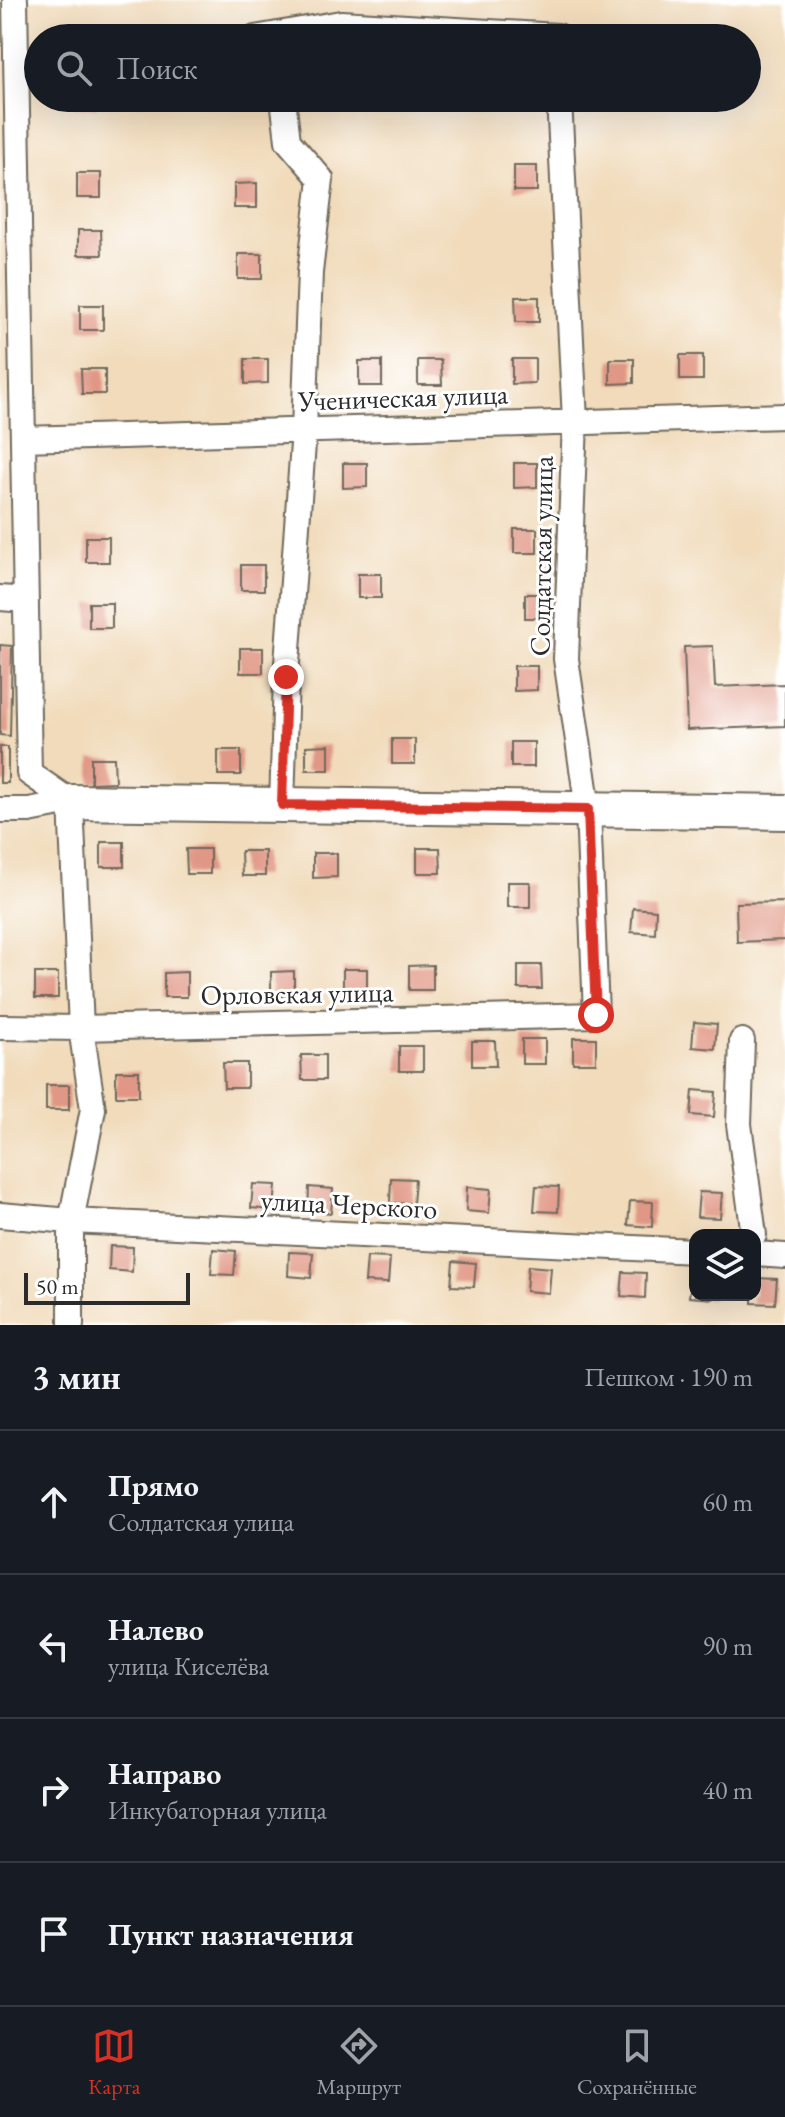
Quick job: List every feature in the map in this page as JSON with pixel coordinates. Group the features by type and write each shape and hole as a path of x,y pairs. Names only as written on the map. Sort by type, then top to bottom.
{"street":[{"path":"15,0 24,31"},
{"path":"336,24 356,24"},
{"path":"26,112 23,439 29,773 71,802"},
{"path":"282,805 286,677 304,430 310,272 321,179 288,141 285,112"},
{"name":"Солдатская улица","path":"560,112 575,421 566,659 588,809 596,1015"},
{"name":"Ученическая улица","path":"23,439 785,416"},
{"path":"0,598 26,600"},
{"path":"0,810 29,810 71,802 785,812"},
{"path":"71,802 81,1028 93,1109 71,1221 71,1325"},
{"name":"Орловская улица","path":"0,1027 81,1028 596,1015"},
{"path":"742,1041 739,1124 753,1229"},
{"name":"улица Черского","path":"0,1215 689,1251"},
{"path":"761,1249 785,1256"}],"building":[{"path":"514,166 537,166 537,191 514,191"},
{"path":"77,173 101,173 101,198 77,198"},
{"path":"257,183 257,208 234,208 234,184"},
{"path":"78,230 101,230 102,255 78,255"},
{"path":"238,254 262,254 262,279 238,279"},
{"path":"515,297 539,297 539,322 516,322"},
{"path":"80,305 103,305 103,330 80,330"},
{"path":"680,355 703,355 703,380 680,380"},
{"path":"245,359 268,359 268,383 245,384"},
{"path":"512,359 535,359 535,383 512,384"},
{"path":"610,359 634,359 634,383 610,384"},
{"path":"418,360 441,360 442,385 418,385"},
{"path":"359,361 382,361 382,386 359,386"},
{"path":"81,369 105,369 105,394 82,394"},
{"path":"343,463 367,463 367,487 343,488"},
{"path":"514,463 537,463 537,487 514,488"},
{"path":"514,529 537,529 537,553 514,553"},
{"path":"86,537 109,537 109,562 86,562"},
{"path":"241,565 264,565 264,590 241,590"},
{"path":"358,574 381,574 381,598 358,598"},
{"path":"525,594 548,594 548,618 525,618"},
{"path":"89,603 112,603 112,628 89,628"},
{"path":"0,645 12,646 10,736 0,735"},
{"path":"713,646 715,687 785,684 785,726 687,730 684,647"},
{"path":"240,648 263,648 263,673 240,673"},
{"path":"514,666 537,666 537,690 514,691"},
{"path":"392,739 415,739 415,764 392,764"},
{"path":"511,742 534,742 534,767 511,767"},
{"path":"329,745 329,770 306,770 306,746"},
{"path":"0,747 8,747 8,783 0,783"},
{"path":"218,750 241,750 241,775 218,775"},
{"path":"91,758 114,758 115,782 91,783"},
{"path":"101,842 124,842 124,867 101,867"},
{"path":"417,848 440,848 441,873 417,873"},
{"path":"186,849 210,849 210,874 187,874"},
{"path":"241,851 265,851 265,876 242,876"},
{"path":"313,853 337,853 337,877 313,878"},
{"path":"507,882 530,882 530,907 507,907"},
{"path":"785,902 785,940 737,942 736,903"},
{"path":"633,908 656,910 655,934 631,932"},
{"path":"433,965 433,990 409,990 409,966"},
{"path":"518,965 541,965 542,989 518,989"},
{"path":"343,969 367,969 367,994 343,994"},
{"path":"294,971 294,996 271,996 271,972"},
{"path":"187,972 187,997 164,997 164,973"},
{"path":"35,973 58,973 58,998 35,998"},
{"path":"694,1022 717,1024 715,1049 692,1047"},
{"path":"573,1038 596,1038 596,1063 573,1063"},
{"path":"522,1039 545,1039 545,1064 522,1064"},
{"path":"472,1041 495,1041 496,1066 472,1066"},
{"path":"399,1046 423,1046 423,1071 399,1071"},
{"path":"301,1055 325,1055 325,1080 302,1080"},
{"path":"223,1063 247,1063 247,1088 224,1088"},
{"path":"116,1071 139,1071 139,1096 116,1096"},
{"path":"46,1085 69,1085 69,1110 46,1110"},
{"path":"693,1090 716,1092 714,1117 691,1115"},
{"path":"391,1178 415,1179 413,1204 390,1203"},
{"path":"253,1184 276,1185 274,1210 251,1208"},
{"path":"536,1186 559,1187 558,1212 534,1211"},
{"path":"309,1187 333,1189 331,1213 308,1211"},
{"path":"467,1187 491,1189 489,1213 466,1211"},
{"path":"699,1192 722,1193 720,1218 697,1217"},
{"path":"630,1201 653,1202 652,1227 628,1225"},
{"path":"110,1246 133,1247 132,1272 109,1270"},
{"path":"213,1249 236,1251 234,1275 211,1274"},
{"path":"289,1252 313,1253 311,1278 288,1276"},
{"path":"367,1257 390,1258 388,1283 365,1282"},
{"path":"453,1261 476,1263 474,1287 451,1286"},
{"path":"528,1266 551,1268 549,1293 526,1291"},
{"path":"623,1272 646,1273 645,1298 621,1296"},
{"path":"761,1278 777,1279 775,1304 752,1303 761,1301"}],"route":[{"path":"286,677 282,805 588,809 596,1015"}]}
